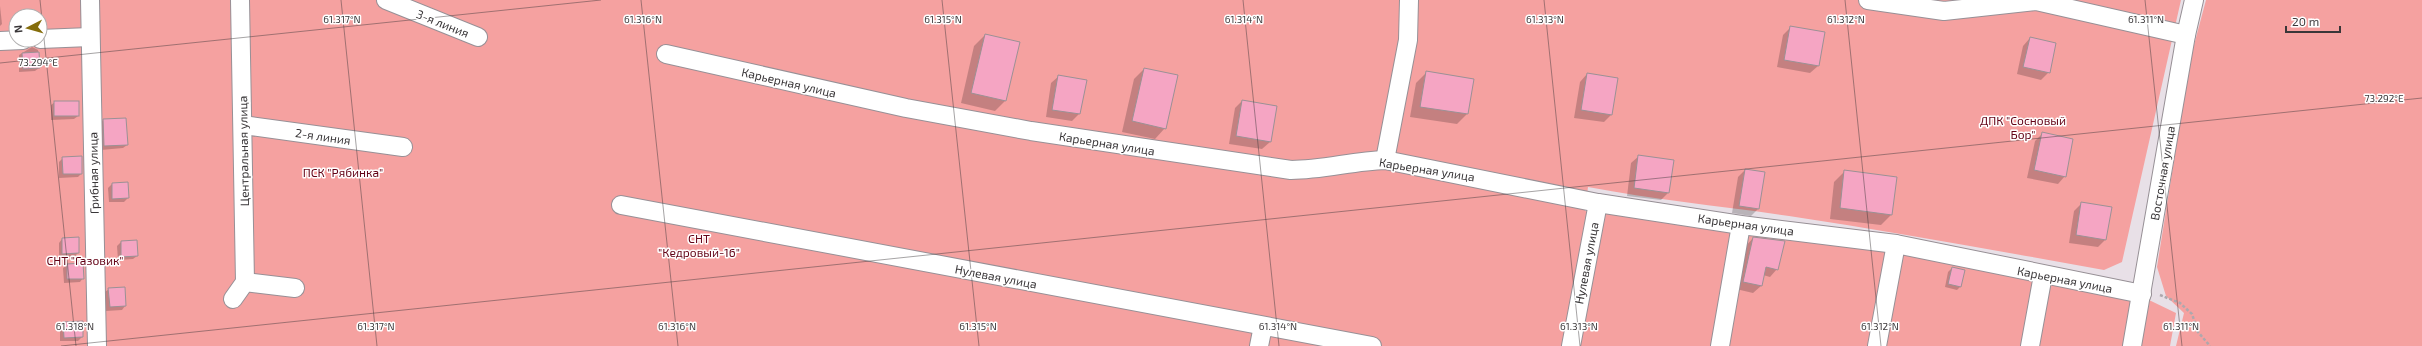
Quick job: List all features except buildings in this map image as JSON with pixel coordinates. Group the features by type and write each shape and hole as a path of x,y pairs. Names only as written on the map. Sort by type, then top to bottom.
{"street":[{"name":"Грибная улица","path":"90,0 97,346"},
{"name":"Центральная улица","path":"240,0 245,282"},
{"name":"3-я линия","path":"386,0 478,37"},
{"path":"1385,160 1408,40 1409,0"},
{"path":"1868,0 1944,11 2036,0 2186,35"},
{"name":"Восточная улица","path":"2132,346 2186,35 2194,0"},
{"path":"48,39 90,38"},
{"name":"Карьерная улица","path":"666,54 906,108 1015,128 1273,168 1312,170 1367,160 1385,160 1438,169 1598,203 1741,225 1896,244 2142,294"},
{"name":"2-я линия","path":"243,125 403,147"},
{"name":"Нулевая улица","path":"1571,346 1598,203"},
{"name":"Нулевая улица","path":"621,205 1372,346"},
{"path":"1720,346 1741,225"},
{"path":"1877,346 1896,244"},
{"path":"2030,346 2044,275"},
{"path":"234,299 245,282 295,288"},
{"path":"1259,346 1263,326"}],"path":[{"path":"2142,294 2160,295 2180,303 2192,314 2198,332 2210,346"}],"green space":[{"path":"0,0 2181,0 2122,262 2104,270 1828,222 1764,212 1638,196 1588,187 1585,211 1867,246 2149,300 2176,313 2170,346 0,346"},
{"path":"2206,0 2422,0 2422,346 2176,346 2184,313 2166,296 2157,267 2190,60"}],"park label":[{"name":"ДПК \"Сосновый Бор\"","path":"2023,127"},
{"name":"ПСК \"Рябинка\"","path":"343,172"},
{"name":"СНТ \"Кедровый-16\"","path":"699,245"},
{"name":"СНТ \"Газовик\"","path":"85,260"}]}
